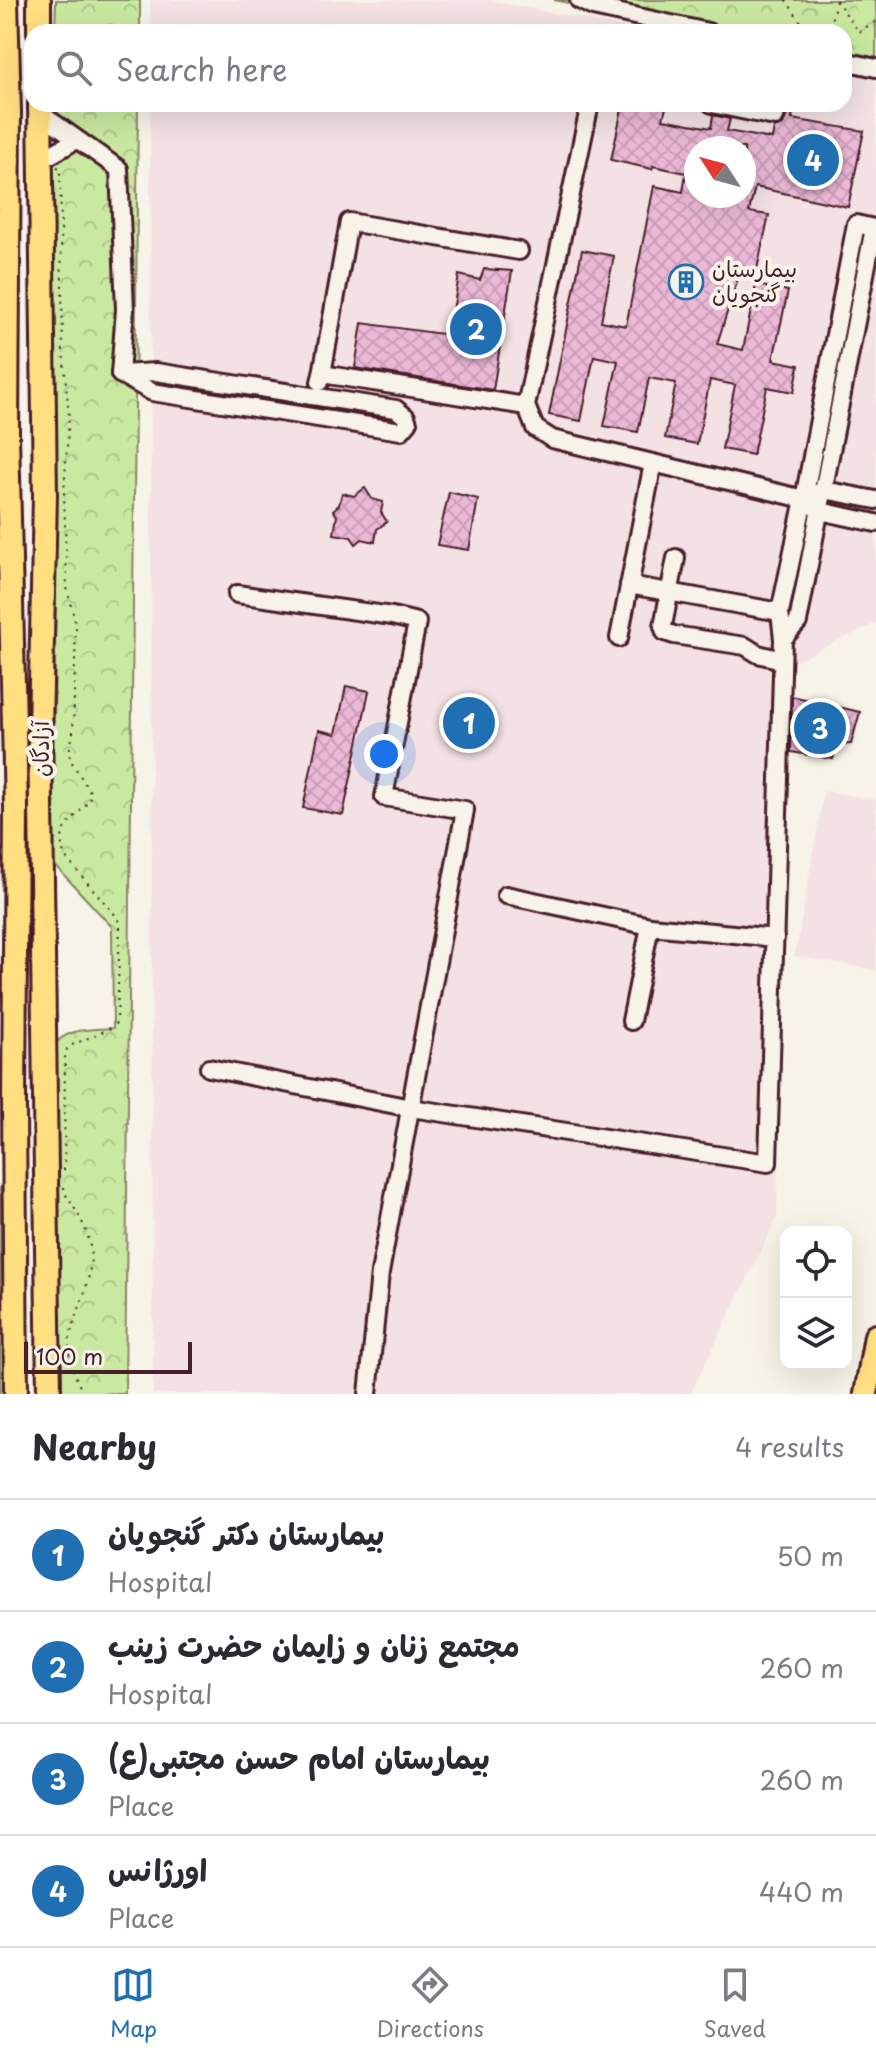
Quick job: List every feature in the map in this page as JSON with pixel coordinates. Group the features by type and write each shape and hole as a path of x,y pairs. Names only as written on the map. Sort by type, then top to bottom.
{"main road":[{"path":"6,0 17,38"},
{"path":"17,38 20,0"},
{"path":"25,24 39,0"},
{"name":"آزادگان","path":"16,1394 16,808 7,435 5,120 18,76 17,38"},
{"name":"آزادگان","path":"40,112 45,495 40,731 49,1394"},
{"path":"7,435 14,444 24,448 36,446 44,438"},
{"path":"8,493 16,485 27,482 38,486 45,495"},
{"path":"0,631 11,600"},
{"path":"0,777 16,808"},
{"path":"866,1394 876,1336"}],"street":[{"path":"579,0 593,7 671,24"},
{"path":"852,63 876,68"},
{"path":"43,112 76,140 119,169 125,309 120,374"},
{"path":"588,112 526,406 535,428 552,439 804,499 820,511 876,523"},
{"path":"751,112 775,117 776,112"},
{"path":"40,161 76,140"},
{"path":"318,396 349,222 519,251"},
{"path":"209,1068 411,1108 768,1163 783,639 780,612 856,224 874,228 798,622 783,639"},
{"path":"0,239 7,267"},
{"path":"156,372 396,409 408,423 401,431 152,392 120,374 156,372"},
{"path":"322,374 526,406"},
{"path":"619,638 653,463"},
{"path":"804,499 824,490 876,500"},
{"path":"676,558 663,626 665,632 745,646 758,654 782,660"},
{"path":"629,585 780,612"},
{"path":"237,594 417,622 384,797 465,810 380,1273 368,1394"},
{"path":"506,895 650,926 775,938"},
{"path":"631,1021 650,926"},
{"path":"0,1132 14,1104"},
{"path":"0,1176 15,1196"}],"path":[{"path":"786,0 802,24"},
{"path":"828,24 836,0 859,32 876,21"},
{"path":"40,161 60,168 63,350 69,416 64,493 66,573 76,626 73,734 69,752 71,761 91,793 89,801 71,820 63,836 62,848 65,857 120,924 117,1022 111,1028 72,1045 67,1049 65,1058 64,1192 79,1215 92,1245 88,1283 70,1335 69,1349 83,1394"}],"shaded area":[{"path":"150,0 488,0 608,24 150,24"},
{"path":"852,73 876,78 876,623 793,662 787,671 777,1218 690,1394 153,1394 150,112 852,112"},
{"path":"824,791 876,800 876,970 795,956"}],"green space":[{"path":"56,0 140,0 140,24 55,24"},
{"path":"554,0 876,0 876,68 852,63 852,24 670,24"},
{"path":"53,112 138,112 125,1394 62,1394 55,1289 54,1045 73,1032 113,1028 112,927 52,862 56,577 50,186"},
{"path":"0,1187 8,1199 8,1394 0,1394"}],"building":[{"name":"بیمارستان گنجویان","path":"621,112 665,112 663,119 711,128 713,115 730,119 727,131 755,136 684,136 684,173 653,166 652,169 611,160"},
{"name":"بیمارستان گنجویان","path":"787,112 793,112 792,119 864,131 848,207 756,187 756,136 772,139 774,128 783,125"},
{"name":"بیمارستان گنجویان","path":"654,186 683,192 684,186 684,208 750,208 749,212 769,215 755,278 739,275 717,344 743,350 756,285 788,291 773,360 799,365 794,392 767,387 753,455 722,449 735,385 710,380 697,444 665,438 676,383 649,378 638,432 604,426 618,361 594,356 581,421 549,415 582,250 614,256 601,321 626,326"},
{"path":"484,269 512,271 493,390 355,368 362,323 449,335 459,275 480,280"},
{"path":"365,488 372,499 383,502 381,512 387,522 377,529 375,542 362,539 356,544 351,537 334,534 337,516 333,510 339,505 342,493 354,496"},
{"path":"449,492 478,499 469,550 437,545"},
{"path":"346,686 369,691 343,815 303,808 319,730 336,734"},
{"path":"792,696 860,712 851,744 837,745 833,759 791,752"}],"place":[{"name":"اورژانس","path":"813,160"},
{"name":"بیمارستان گنجویان","path":"686,282"},
{"name":"مجتمع زنان و زایمان حضرت زینب","path":"476,329"},
{"name":"بیمارستان دکتر گنجویان","path":"469,723"},
{"name":"بیمارستان امام حسن مجتبی(ع)","path":"820,728"}]}
